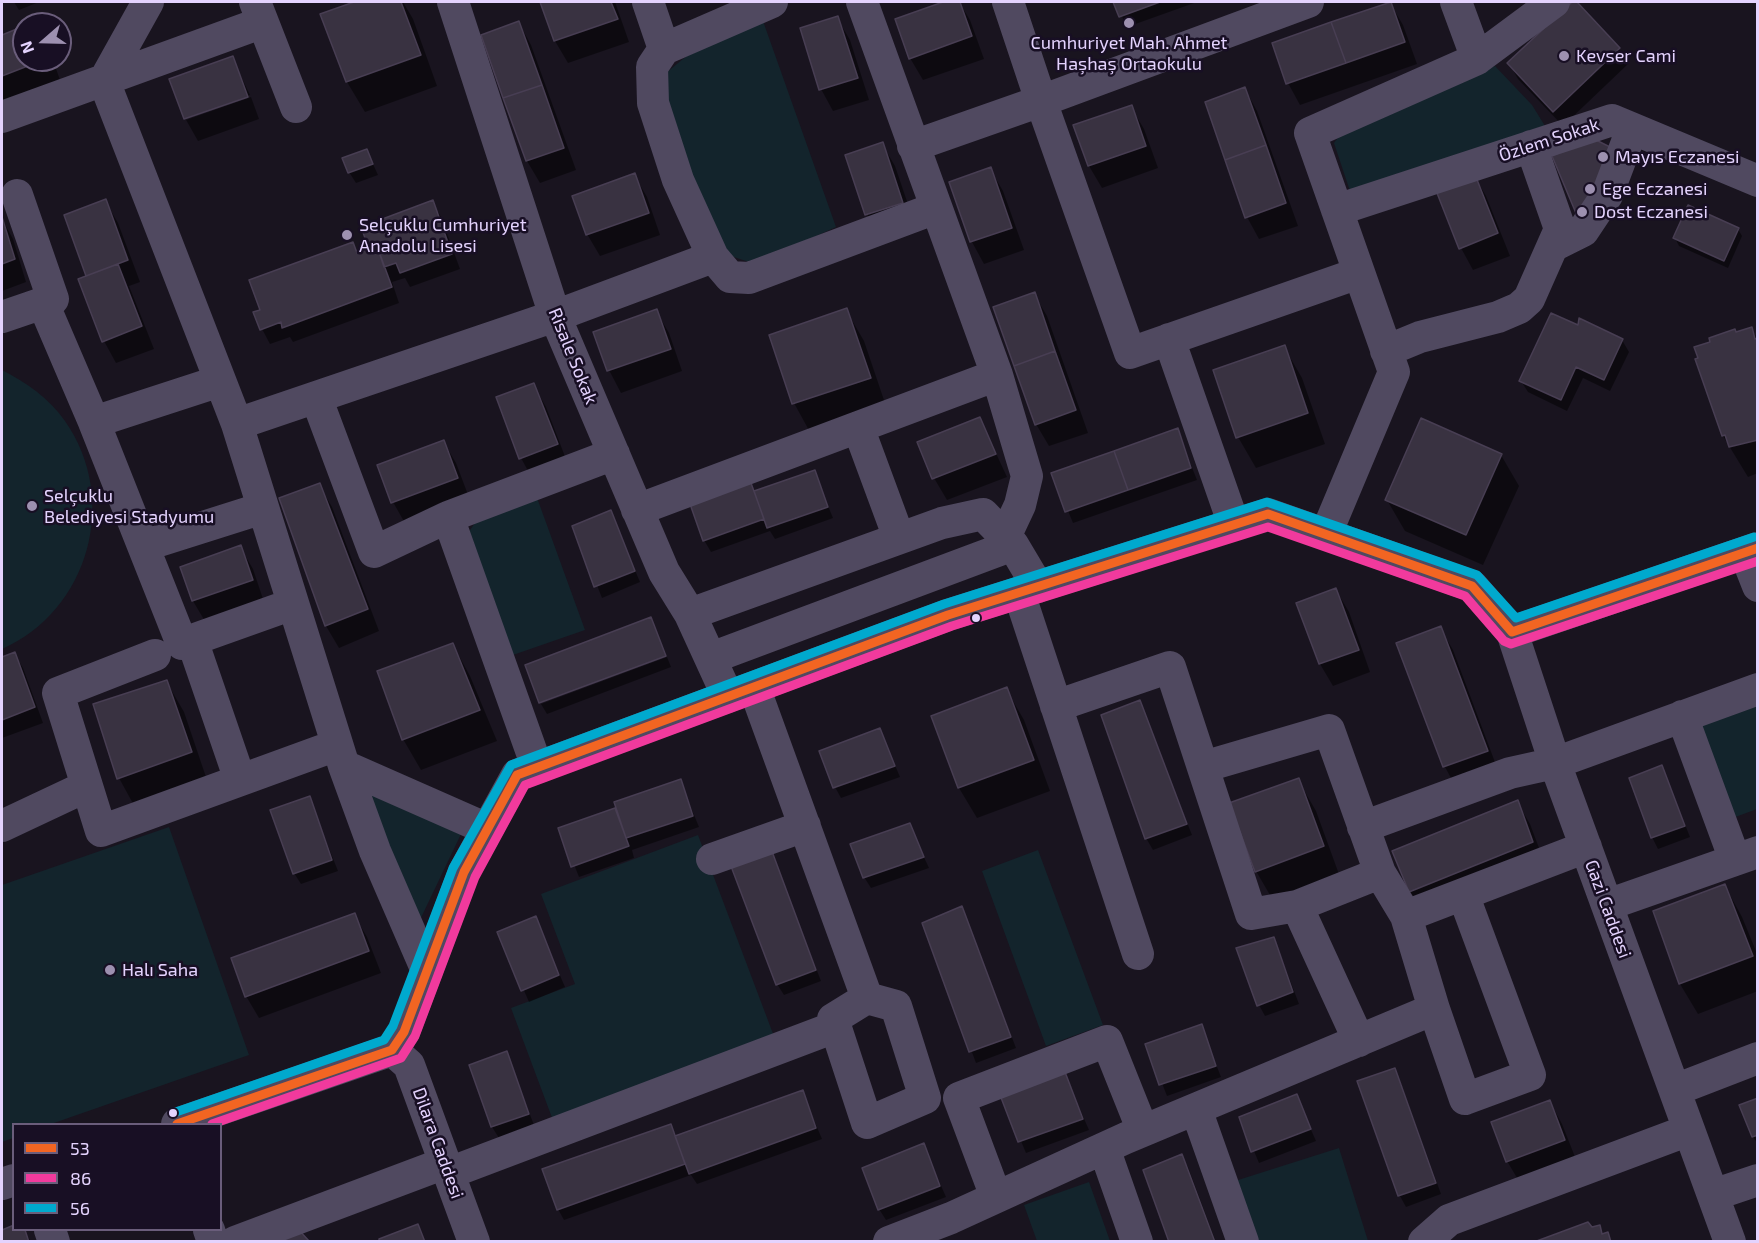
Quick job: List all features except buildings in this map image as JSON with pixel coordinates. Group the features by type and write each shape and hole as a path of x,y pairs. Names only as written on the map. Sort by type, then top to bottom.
{"street":[{"path":"104,81 148,2"},
{"name":"Risale Sokak","path":"453,2 555,316 664,572 690,614 711,658 741,692 805,826 867,998"},
{"path":"648,2 664,49"},
{"path":"772,2 664,49 652,67 653,103 678,180 713,256 730,277 749,278 936,208"},
{"path":"862,2 997,375 1027,476 1009,541"},
{"path":"1008,2 1130,353 1359,273"},
{"path":"913,146 1308,2"},
{"path":"1455,2 1477,59"},
{"path":"183,1123 392,1050 404,1032 464,872 517,775 948,615 1268,514 1326,534 1394,372 1310,133 1477,59 1554,2"},
{"path":"2,117 104,81 258,12 296,106"},
{"path":"104,81 237,424 340,755 375,851 427,971"},
{"name":"Özlem Sokak","path":"1337,210 1612,120 1758,181"},
{"path":"1553,246 1583,231 1607,195 1632,129"},
{"path":"1386,351 1420,337 1498,317 1519,308 1529,299 1560,229 1531,146"},
{"path":"2,317 53,299 17,195"},
{"path":"237,424 555,316 713,256"},
{"path":"43,303 94,422 182,644 293,604"},
{"path":"1169,339 1234,525"},
{"path":"637,510 997,375"},
{"path":"94,422 220,381"},
{"path":"316,397 374,552 448,517 614,454"},
{"path":"858,427 899,538"},
{"path":"143,546 263,508"},
{"path":"690,614 942,523 983,514 1009,541 1029,590 1056,706 1138,954"},
{"path":"448,517 537,767"},
{"name":"Gazi Caddesi","path":"1326,534 1472,586 1512,632 1555,763 1730,1242"},
{"path":"711,658 1009,541"},
{"path":"1512,632 1751,550 1758,586"},
{"path":"192,640 240,780"},
{"path":"155,655 58,693 101,831 240,780 340,755 487,830"},
{"path":"1056,706 1170,667 1251,914 1297,906 1380,873"},
{"path":"1363,826 1510,773 1555,763 1758,689"},
{"path":"1607,905 1746,856 1682,716"},
{"path":"1203,767 1329,730 1380,873 1406,916 1434,1009 1465,1099 1530,1075 1463,894"},
{"path":"2,826 87,786"},
{"path":"712,859 805,826"},
{"path":"1406,916 1586,847"},
{"path":"1297,906 1359,1041"},
{"path":"867,998 896,1006 925,1098 867,1123 833,1019 867,998"},
{"path":"889,1242 955,1230 996,1197 1143,1131 1434,1009"},
{"path":"235,1242 447,1168 835,1027"},
{"path":"996,1197 958,1098 1107,1041 1143,1131"},
{"name":"Dilara Caddesi","path":"392,1050 409,1065 474,1242"},
{"path":"1675,1090 1758,1058"},
{"path":"1196,1109 1243,1242"},
{"path":"1424,1242 1449,1220 1689,1130"},
{"path":"1104,1148 1137,1242"},
{"path":"1713,1195 1758,1179"}],"shaded area":[{"path":"763,21 836,227 755,264 725,254 666,118 666,73 706,40"},
{"path":"1495,66 1532,105 1545,126 1350,191 1334,143 1343,131"},
{"path":"2,370 37,392 65,421 82,452 91,484 92,517 87,550 75,581 56,608 32,631 2,649"},
{"path":"536,495 585,630 510,656 466,536 479,517"},
{"path":"1757,698 1757,809 1730,819 1694,722"},
{"path":"364,786 461,834 418,924"},
{"name":"Halı Saha","path":"169,827 249,1055 54,1123 12,1123 12,1138 2,1142 2,885"},
{"path":"698,835 775,1039 554,1123 511,1008 575,984 541,894"},
{"path":"1038,850 1103,1025 1046,1046 982,871"},
{"path":"1339,1148 1368,1241 1254,1241 1235,1181"},
{"path":"1089,1182 1110,1241 1037,1241 1024,1205"}],"transit line":[{"name":"56","path":"173,1113 384,1040 393,1026 453,868 511,765 944,604 1267,502 1477,575 1516,618 1754,537"},
{"name":"53","path":"180,1123 392,1050 404,1032 464,872 517,775 948,615 1268,514 1472,586 1512,632 1758,548"},
{"name":"86","path":"215,1123 401,1058 415,1036 475,877 525,785 952,626 1268,527 1465,596 1504,641 1511,644 1758,561"}],"place":[{"name":"Cumhuriyet Mah. Ahmet Haşhaş Ortaokulu","path":"1129,23"},
{"name":"Kevser Cami","path":"1564,56"},
{"name":"Mayıs Eczanesi","path":"1603,157"},
{"name":"Ege Eczanesi","path":"1590,189"},
{"name":"Dost Eczanesi","path":"1582,212"},
{"name":"Selçuklu Cumhuriyet Anadolu Lisesi","path":"347,235"},
{"name":"Selçuklu Belediyesi Stadyumu","path":"32,506"},
{"name":"Halı Saha","path":"110,970"}]}
